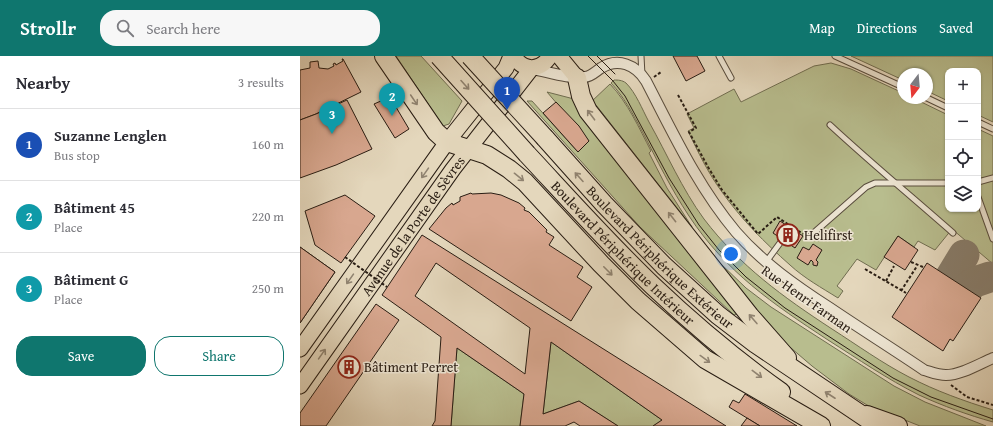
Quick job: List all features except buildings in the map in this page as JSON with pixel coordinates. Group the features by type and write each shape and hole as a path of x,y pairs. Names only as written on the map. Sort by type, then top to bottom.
{"highway":[{"path":"384,56 436,132 447,142 487,155 509,169 525,182 601,264 638,301 705,359 821,426"},
{"name":"Boulevard Périphérique Intérieur","path":"439,56 610,244 684,315 721,347 828,426"},
{"name":"Boulevard Périphérique Extérieur","path":"470,56 604,204 670,271 718,315 806,379 878,426"},
{"path":"577,78 588,111 750,316 806,379"},
{"path":"853,410 898,426"}],"main road":[{"name":"Avenue de la Porte de Sèvres","path":"300,349 447,142 506,68 511,56"},
{"path":"514,56 519,63 531,69 546,62 550,56"},
{"path":"559,56 577,78"},
{"name":"Avenue de la Porte de Sèvres","path":"300,386 453,169 531,69"}],"street":[{"name":"Rue Henri Farman","path":"531,69 577,78 588,77 617,59 637,70 642,76 693,171 708,195 737,233 766,262 796,285 924,370 946,375 993,358"}],"lane":[{"path":"641,56 642,76"},
{"path":"719,56 731,78"},
{"path":"835,56 897,84"},
{"path":"933,101 945,107"},
{"path":"981,123 993,129"},
{"path":"830,125 872,164 953,233"},
{"path":"981,181 993,178"},
{"path":"809,237 866,187 875,183 945,183"},
{"path":"981,206 993,239"},
{"path":"766,262 780,243"}],"path":[{"path":"653,77 661,72"},
{"path":"678,94 696,128 689,132 708,167 733,205 758,234 777,217 809,237"},
{"path":"345,257 387,287"},
{"path":"911,262 917,266 923,267"},
{"path":"886,281 894,266"},
{"path":"902,290 917,266"},
{"path":"865,269 906,293"},
{"path":"945,381 967,397 993,405"}],"green space":[{"path":"396,56 421,56 462,101 449,124 443,126"},
{"path":"851,56 993,56 993,122 981,116 981,68 945,68 945,100 933,94 933,68 897,68 897,77"},
{"path":"831,63 851,69 897,90 897,104 925,104 945,114 945,212 981,212 981,130 993,136 993,264 952,229 935,250 918,241 914,247 898,236 876,270 857,259 837,286 843,291 838,298 795,270 745,221 717,185 699,155 688,131 694,128 687,114 734,89 741,102 814,66"},
{"path":"614,80 620,80 626,83 633,91 696,208 732,252 747,266 796,305 889,366 940,391 993,410 993,422 937,403 919,395 873,369 828,340 752,286 703,236 682,206 632,112 611,83"},
{"path":"610,84 633,116 651,151 649,153 667,188 692,227 596,105 591,102"},
{"path":"547,92 574,99 739,313 734,315 640,227 527,101 532,101 577,151 589,141"},
{"path":"720,263 746,288 771,307 894,386 925,402 986,426 920,426 867,405 849,394 812,366 784,342 716,264"},
{"path":"551,342 662,420 653,426 618,426 579,401 543,414"},
{"path":"457,348 524,394 520,426 451,426"}],"taxiway":[{"path":"950,278 964,255"},
{"path":"966,289 975,282 990,277"}],"tram line":[{"path":"588,56 613,81 625,96 669,178 699,225 719,250 746,277 785,308 893,378 931,397 993,419"},
{"path":"597,56 615,74"}],"place":[{"name":"Suzanne Lenglen","path":"507,110"},
{"name":"Bâtiment 45","path":"392,116"},
{"name":"Bâtiment G","path":"332,134"},
{"name":"Helifirst","path":"788,235"},
{"name":"Bâtiment Perret","path":"349,367"}]}
